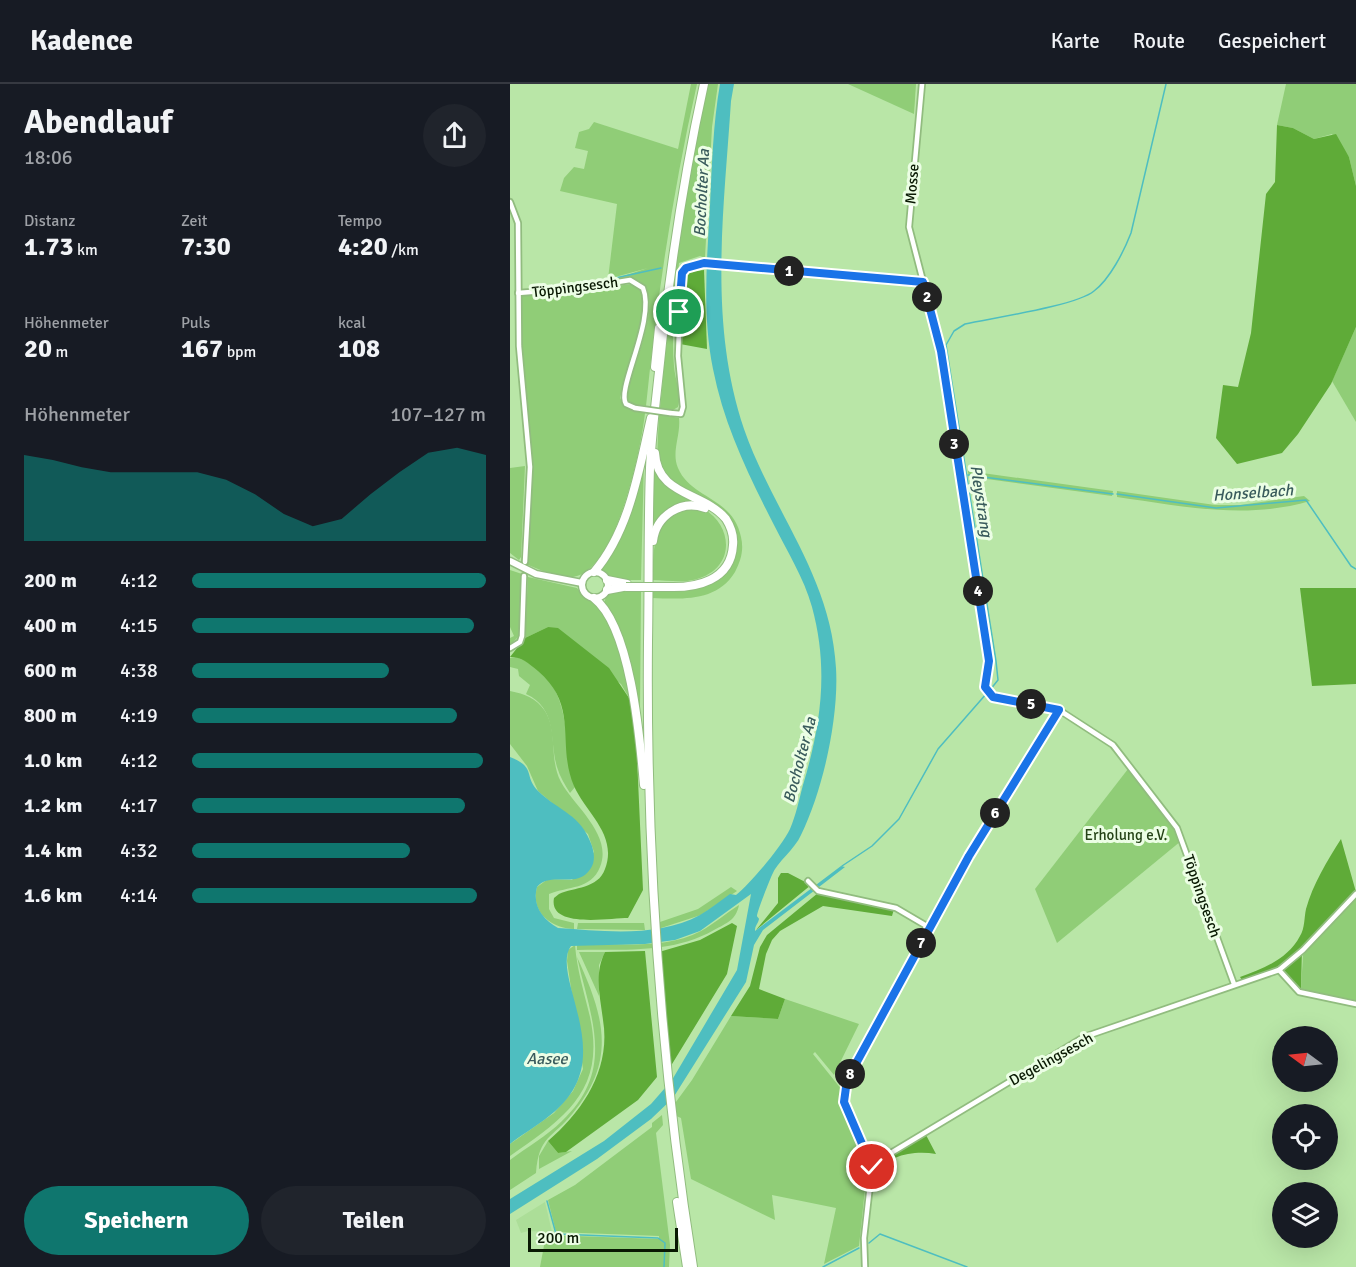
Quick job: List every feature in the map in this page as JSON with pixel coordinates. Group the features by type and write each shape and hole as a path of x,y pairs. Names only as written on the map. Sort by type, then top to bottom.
{"highway":[{"path":"649,890 647,731 650,466 673,254 702,84"},
{"path":"685,1267 661,1040 649,890 644,785 643,628 651,416 669,254 687,142 702,84"},
{"path":"607,580 627,585 696,586 717,577 730,559 733,538 726,519 718,512 674,489 658,471 655,453 656,400"},
{"path":"594,572 611,546 632,494 651,416"},
{"path":"649,579 653,536 665,517 683,506 700,506 711,510 721,518 728,529 730,540 729,551 721,568 694,583 668,586"},
{"path":"606,590 627,585"},
{"path":"594,598 600,603 615,631 631,678 638,718 644,785"},
{"path":"671,1137 693,1267"}],"main road":[{"path":"510,561 536,574 582,583"},
{"path":"594,572 602,574 607,580 606,590 602,596 594,598 583,591 582,583 585,576 594,572"}],"street":[{"name":"Mosse","path":"922,84 909,227 923,282"},
{"path":"510,202 518,223 519,346 530,466 525,562"},
{"name":"Töppingsesch","path":"518,293 581,288 630,280 643,288 646,301 644,319 637,353 623,395 626,404 635,408 681,414 683,407 678,356 682,273 686,268 704,263 725,264 923,282 941,351 989,661 985,687 993,697 1059,710 1113,745 1177,828 1234,984"},
{"path":"510,648 520,642 522,636 524,576"},
{"path":"865,1267 864,1238 872,1167 844,1102 843,1090 974,848 1059,710"},
{"path":"810,883 818,891 896,908 930,928"},
{"name":"Degelingsesch","path":"872,1167 881,1159 1084,1037 1279,970 1303,950 1356,894"},
{"path":"1279,970 1299,992 1356,1004"}],"shaded area":[{"path":"1277,125 1293,128 1314,139 1336,134 1349,157 1356,186 1356,327 1331,384 1298,434 1282,453 1237,464 1216,438 1223,385 1238,387 1251,333 1266,194 1275,182"},
{"path":"704,270 707,349 680,344 684,276 687,272"},
{"path":"1300,588 1356,588 1356,684 1312,686"},
{"path":"548,627 558,628 609,668 631,701 636,736 643,890 628,918 582,920 560,914 555,908 554,898 559,894 591,884 602,876 608,857 604,835 579,796 569,770 565,726 559,698 538,671 521,659 510,657 525,638"},
{"path":"1341,839 1356,892 1302,948 1301,990 1279,969 1242,980 1240,977 1274,962 1295,944 1303,930 1312,891"},
{"path":"781,873 788,873 811,885 756,930 778,903 778,878"},
{"path":"818,893 894,909 892,916 823,906 780,931 772,940 766,954 759,989 785,999 778,1019 731,1016 750,986 760,947 767,935"},
{"path":"732,923 737,926 727,974 669,1069 659,952 700,940"},
{"path":"645,951 657,1077 638,1100 566,1152 558,1153 548,1141 573,1116 583,1102 599,1071 603,1055 604,1038 599,977 605,952"},
{"path":"926,1135 936,1154 919,1153 902,1156 886,1163 874,1175 881,1161"},
{"path":"545,1202 552,1232 521,1233 516,1220"}],"green space":[{"path":"691,84 697,84 680,164 667,244 646,406 631,404 626,400 625,394 645,333 649,299 645,288 637,280 611,280 648,268 608,279 617,204 560,191 564,178 574,167 584,169 588,151 575,148 579,132 589,129 594,122 678,149"},
{"path":"707,84 718,84 712,127 705,258 700,256 679,263 673,340 679,402 678,407 673,410 660,408 664,367 685,205"},
{"path":"848,84 916,84 914,114"},
{"path":"1286,84 1356,84 1356,186 1349,157 1332,134 1314,139 1293,128 1277,125"},
{"path":"631,284 641,291 644,297 642,318 620,398 625,407 645,413 632,478 615,529 604,551 591,567 577,576 559,576 528,565 531,445 522,355 521,295 574,292"},
{"path":"1356,327 1356,422 1332,381"},
{"path":"659,414 679,418 675,456 684,478 730,514 737,524 741,537 741,555 735,572 719,589 698,597 652,598 652,591 691,588 717,580 727,572 734,561 735,539 731,525 666,479 657,458"},
{"path":"652,454 674,491 697,502 672,508 652,536"},
{"path":"644,460 641,580 613,580 600,570 614,543"},
{"path":"525,466 521,557 519,560 510,553 510,468"},
{"path":"968,471 1113,491 1112,496 972,477 969,479"},
{"path":"1117,491 1215,505 1240,505 1304,496 1310,501 1262,510 1214,510 1117,497"},
{"path":"680,509 704,509 714,516 725,535 724,555 719,565 695,580 652,580 656,539 664,521"},
{"path":"510,570 522,574 519,636 510,645 510,638 514,636 510,627"},
{"path":"528,577 577,588 598,607 615,639 631,701 621,684 548,627 525,638"},
{"path":"619,589 641,592 640,715 616,630 604,603 607,594"},
{"path":"516,657 535,667 548,679 557,695 563,712 575,787 570,793 557,767 548,716 536,700 526,694 530,685 519,676 518,669 510,667 510,658"},
{"path":"510,691 530,697 545,711 551,728 557,773 567,791 597,832 601,844 603,855 600,867 591,880 585,884 549,894 549,909 554,918 574,923 574,929 558,926 545,917 537,904 537,887 548,879 572,880 594,852 588,834 538,791 527,766 510,744"},
{"name":"Erholung e.V.","path":"1128,769 1181,841 1057,943 1035,889"},
{"path":"731,887 737,891 701,915 658,929 657,923 698,909"},
{"path":"1356,896 1356,1002 1301,990 1303,955"},
{"path":"739,905 736,914 727,923 698,938 681,943 647,949 577,950 577,945 656,943 686,937 706,928"},
{"path":"578,923 644,923 645,930 577,929"},
{"path":"575,945 590,1017 593,1043 592,1065 586,1083 576,1100 563,1115 548,1129 510,1156 510,1144 554,1113 573,1091 583,1069 567,961 568,950"},
{"path":"579,952 605,952 599,965 599,996"},
{"path":"577,957 594,998 599,1017 602,1036 601,1055 596,1074 587,1093 573,1113 543,1144 536,1173 510,1190 510,1160 562,1121 579,1102 589,1083 594,1063 595,1043 593,1023"},
{"path":"785,999 859,1024 834,1075 815,1052 813,1054 842,1090 841,1101 868,1160 859,1246 824,1264 836,1208 772,1195 775,1220 691,1179 681,1118 674,1115 673,1106 692,1080 731,1016 778,1019"},
{"path":"662,1115 663,1125 656,1133 670,1245 669,1267 540,1267 546,1235 659,1239 659,1236 556,1232 548,1200 575,1185 652,1127 652,1123"},
{"path":"548,1141 558,1153 572,1151 539,1169 539,1156"}],"water":[{"name":"Aasee","path":"720,84 734,84 725,184 721,266 726,348 733,389 744,429 756,459 799,545 824,604 832,635 836,668 835,709 823,776 809,817 798,840 772,875 757,916 759,919 755,931 841,866 845,867 763,930 754,945 746,982 673,1098 651,1119 597,1159 510,1214 510,1199 604,1141 651,1104 672,1080 737,970 751,894 700,931 675,940 645,944 571,946 567,958 568,972 581,1029 583,1050 581,1070 573,1090 560,1107 510,1144 510,757 527,768 538,791 576,820 587,835 593,850 592,866 582,877 548,880 537,887 537,906 543,916 558,928 630,931 666,927 684,922 700,915 730,894 736,895 749,882 773,854 790,829 814,741 821,697 821,675 817,630 812,607 800,575 738,449 718,390 710,349 706,308 707,267 713,145"}],"waterway":[{"name":"Pleystrang","path":"990,690 998,680 996,661 946,345 954,331 965,324 1070,302 1094,291 1106,279 1131,233 1166,84"},
{"path":"692,261 703,259"},
{"path":"611,279 661,268"},
{"name":"Honselbach","path":"968,475 1113,494"},
{"name":"Honselbach","path":"1117,494 1216,508 1306,500 1351,566 1356,569"},
{"name":"Pleystrang","path":"842,866 872,846 899,819 938,749 987,693"},
{"path":"547,1201 556,1234 658,1238 665,1243 664,1267"},
{"path":"869,1243 880,1234 967,1267"},
{"path":"823,1267 859,1248"}],"route":[{"path":"679,312 682,273 686,268 704,263 923,282 941,351 951,428 989,661 985,687 993,697 1059,710 969,856 847,1080 843,1090 844,1102 872,1167"}],"water label":[{"name":"Bocholter Aa","path":"702,193"},
{"name":"Bocholter Aa","path":"800,760"}]}
